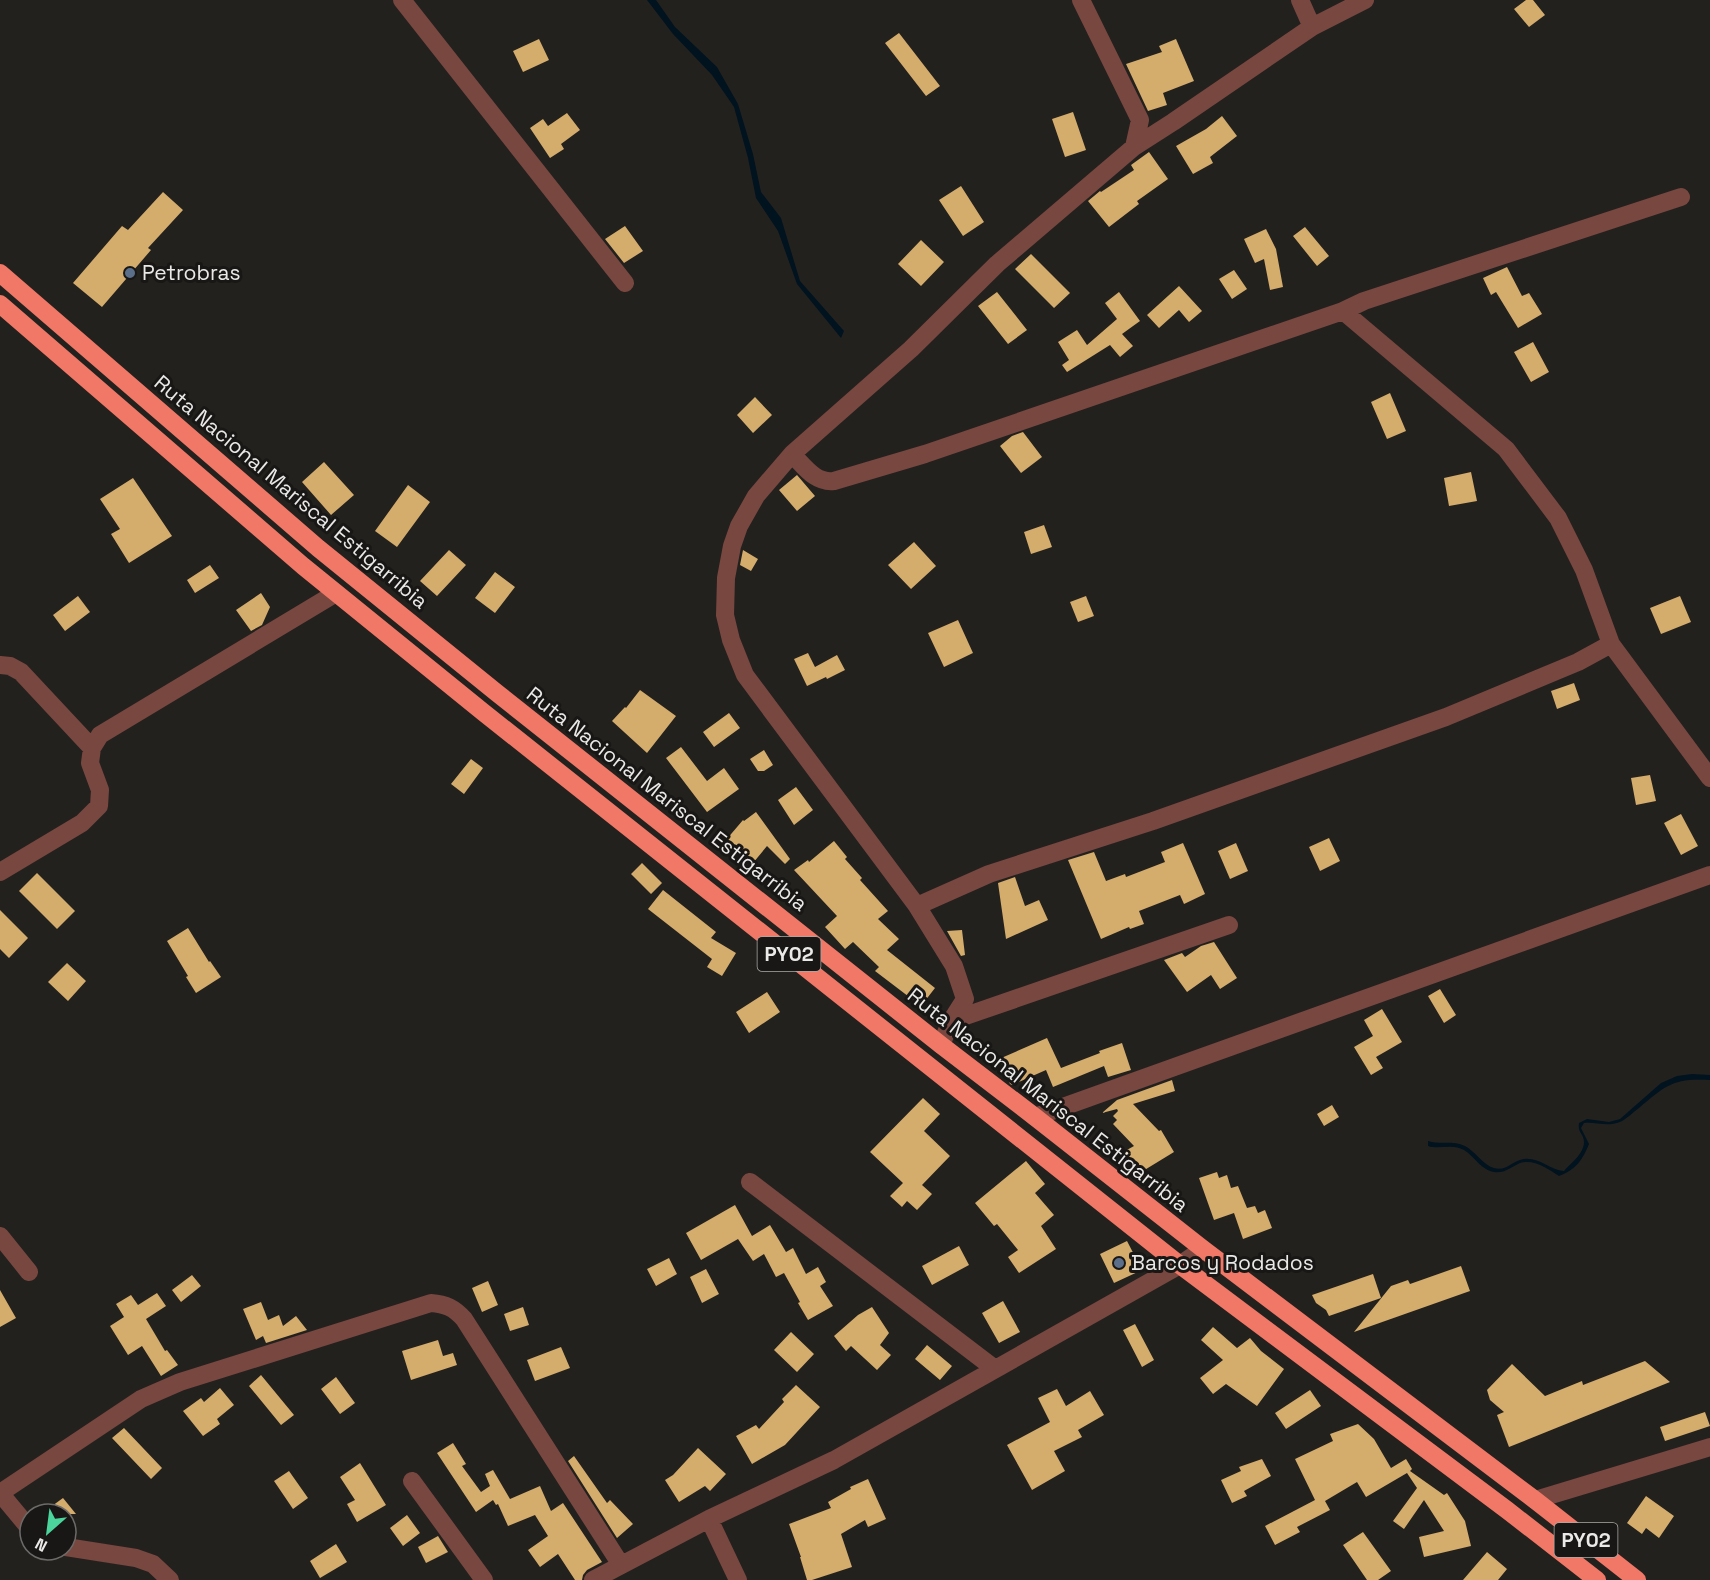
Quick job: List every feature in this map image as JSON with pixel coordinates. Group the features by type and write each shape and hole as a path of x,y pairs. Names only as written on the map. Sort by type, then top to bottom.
{"highway":[{"name":"Ruta Nacional Mariscal Estigarribia","path":"0,273 282,517 395,611 941,1045 1203,1249 1637,1580"},
{"name":"PY02","path":"0,304 336,593 492,719 1180,1265 1507,1509 1597,1580"}],"street":[{"path":"402,0 625,283"},
{"path":"1081,0 1140,120 1134,147"},
{"path":"1300,0 1312,27"},
{"path":"941,1045 965,999 954,966 917,906 745,675 731,640 725,615 726,578 732,546 739,526 756,496 792,454 911,349 997,264 1134,147 1312,27 1365,0"},
{"path":"792,454 813,476 827,482 834,481 925,454 1343,311 1375,297 1681,197"},
{"path":"1343,311 1506,449 1558,518 1584,570 1611,644 1710,778"},
{"path":"0,872 82,824 99,806 100,790 90,763 92,748 100,735 336,593"},
{"path":"917,906 989,874 1165,817 1446,717 1578,662 1611,644"},
{"path":"0,665 10,666 21,672 92,748"},
{"path":"1035,1117 1710,875"},
{"path":"951,1022 1229,925"},
{"path":"750,1182 995,1369"},
{"path":"0,1236 29,1272"},
{"path":"593,1580 709,1519 834,1460 1180,1265 1203,1249"},
{"path":"18,1515 0,1493 141,1399 170,1386 431,1304 444,1304 456,1310 464,1319 621,1565"},
{"path":"1535,1500 1710,1447"},
{"path":"412,1481 484,1580"},
{"path":"709,1519 738,1580"},
{"path":"78,1549 136,1558 153,1564 170,1580"}],"water":[{"path":"647,0 656,0 675,27 717,67 738,104 753,154 761,192 781,218 800,281 844,331 841,338 797,284 778,231 756,198 734,107 712,75 673,34"},
{"path":"1710,1075 1710,1080 1687,1080 1671,1085 1620,1122 1584,1123 1581,1128 1589,1144 1587,1149 1574,1167 1559,1176 1541,1165 1530,1162 1520,1163 1504,1171 1489,1171 1460,1148 1428,1146 1428,1141 1460,1144 1469,1148 1486,1164 1498,1169 1520,1160 1529,1159 1564,1171 1583,1147 1584,1142 1579,1123 1587,1119 1609,1122 1620,1119 1661,1083 1677,1076"}],"building":[{"path":"1526,0 1533,0 1545,15 1529,27 1514,9"},
{"path":"899,33 940,86 926,96 885,43"},
{"path":"539,39 549,60 523,72 513,51"},
{"path":"1176,39 1194,81 1163,93 1167,105 1148,111 1126,64 1162,52 1159,46"},
{"path":"1073,112 1086,150 1065,157 1052,119"},
{"path":"567,113 580,130 561,144 564,149 550,158 530,128 543,119 548,126"},
{"path":"1222,116 1237,136 1210,157 1213,163 1193,174 1176,146 1206,129"},
{"path":"1149,152 1168,179 1137,201 1139,204 1109,227 1088,201 1134,170 1131,165"},
{"path":"961,186 984,222 963,236 939,200"},
{"path":"163,192 183,210 148,248 151,250 102,307 73,283 122,226 128,230"},
{"path":"625,226 643,251 624,263 605,239"},
{"path":"1305,227 1329,256 1317,266 1293,236"},
{"path":"1266,229 1276,249 1283,287 1270,290 1264,259 1255,263 1244,239"},
{"path":"921,240 944,262 921,286 898,264"},
{"path":"1031,254 1070,293 1054,308 1015,269"},
{"path":"1507,267 1522,296 1529,293 1542,314 1518,328 1496,292 1491,295 1483,278"},
{"path":"1234,270 1247,289 1232,299 1219,279"},
{"path":"1179,286 1202,311 1189,322 1179,310 1159,328 1147,315"},
{"path":"997,292 1027,330 1008,344 978,306"},
{"path":"1119,292 1140,321 1122,334 1133,346 1120,357 1110,345 1067,372 1062,365 1069,360 1058,342 1077,330 1087,345 1117,319 1105,303"},
{"path":"1533,342 1549,372 1531,382 1514,352"},
{"path":"1390,393 1406,431 1387,439 1371,402"},
{"path":"755,397 772,415 753,433 737,415"},
{"path":"1023,432 1042,457 1021,473 1000,446 1012,436"},
{"path":"324,462 354,495 331,515 302,482"},
{"path":"1471,472 1477,501 1449,506 1444,478"},
{"path":"797,475 815,496 797,511 779,490"},
{"path":"133,478 172,536 129,563 111,534 120,529 100,499"},
{"path":"408,485 430,502 397,547 375,531"},
{"path":"1044,525 1052,547 1031,554 1024,532"},
{"path":"914,542 936,566 911,589 888,565"},
{"path":"449,550 466,565 437,596 420,581"},
{"path":"743,550 758,559 751,571 740,565"},
{"path":"210,565 219,578 195,593 187,580"},
{"path":"495,572 515,587 495,613 475,598"},
{"path":"261,593 270,607 262,625 251,631 236,610"},
{"path":"78,596 90,612 65,631 53,615"},
{"path":"1086,596 1094,616 1078,622 1070,602"},
{"path":"1680,596 1691,622 1661,634 1650,608"},
{"path":"958,620 973,653 944,667 928,633"},
{"path":"808,653 815,667 837,655 845,670 807,686 794,659"},
{"path":"1574,683 1580,700 1557,709 1551,691"},
{"path":"640,690 676,716 647,753 612,721"},
{"path":"729,713 740,728 714,747 703,732"},
{"path":"681,747 707,781 724,768 739,789 707,812 666,758"},
{"path":"764,750 773,765 764,771 758,771 750,759"},
{"path":"471,759 483,768 464,794 451,784"},
{"path":"1650,775 1656,801 1636,805 1631,778"},
{"path":"796,787 813,810 794,825 778,800"},
{"path":"756,812 790,859 785,864 767,846 753,863 726,840 743,820"},
{"path":"1681,814 1698,846 1681,855 1664,823"},
{"path":"1329,838 1340,861 1320,871 1309,847"},
{"path":"834,841 847,857 845,859 862,878 860,880 888,911 878,919 899,939 887,950 935,988 921,1006 875,971 879,967 853,942 845,949 825,927 837,916 794,870 808,860 809,862"},
{"path":"1183,843 1205,894 1184,904 1180,895 1139,911 1144,924 1130,929 1129,927 1101,939 1068,860 1094,852 1106,881 1125,874 1126,877 1165,862 1161,852"},
{"path":"1236,843 1248,871 1230,879 1218,851"},
{"path":"642,863 662,883 651,894 631,874"},
{"path":"37,873 75,911 57,929 19,891"},
{"path":"1015,877 1025,906 1039,900 1048,920 1006,939 998,883"},
{"path":"663,890 716,932 711,938 736,953 722,976 707,967 712,959 648,909"},
{"path":"0,910 28,938 9,958 0,949"},
{"path":"188,928 221,977 196,993 167,941"},
{"path":"962,930 965,955 961,956 947,931"},
{"path":"1214,942 1237,978 1220,989 1211,975 1187,992 1164,960 1182,953 1185,957 1201,946"},
{"path":"67,963 86,981 68,1001 48,982"},
{"path":"1440,989 1456,1015 1444,1023 1428,996"},
{"path":"767,992 780,1012 749,1033 736,1012"},
{"path":"1382,1009 1402,1042 1376,1057 1383,1068 1371,1075 1354,1047 1373,1036 1364,1020"},
{"path":"1047,1038 1061,1068 1122,1043 1131,1070 1108,1077 1104,1066 1053,1087 1046,1070 1010,1084 999,1059"},
{"path":"1172,1080 1175,1091 1133,1104 1159,1131 1161,1130 1174,1152 1138,1174 1125,1151 1134,1146 1113,1124 1117,1120 1113,1116 1118,1111 1117,1109 1102,1113 1117,1100"},
{"path":"923,1098 940,1114 924,1131 950,1156 922,1185 932,1194 917,1210 907,1201 902,1207 890,1196 903,1183 870,1152"},
{"path":"1332,1105 1339,1117 1324,1126 1317,1114"},
{"path":"1026,1161 1045,1184 1035,1193 1054,1215 1041,1226 1056,1249 1019,1273 1008,1257 1018,1250 997,1224 994,1226 975,1203"},
{"path":"1217,1172 1219,1178 1227,1175 1231,1188 1238,1186 1247,1208 1255,1206 1258,1213 1265,1210 1272,1228 1243,1239 1234,1213 1214,1220 1199,1178"},
{"path":"735,1205 752,1236 770,1225 786,1252 793,1248 806,1274 818,1267 826,1282 820,1286 833,1306 808,1320 784,1273 776,1277 764,1254 753,1261 738,1239 701,1260 686,1233"},
{"path":"1127,1241 1142,1270 1114,1283 1100,1254"},
{"path":"959,1246 969,1265 932,1285 922,1266"},
{"path":"669,1258 677,1274 656,1286 647,1269"},
{"path":"1461,1266 1470,1291 1354,1332 1391,1286 1408,1280 1410,1284"},
{"path":"706,1269 719,1294 702,1303 690,1277"},
{"path":"1373,1274 1381,1298 1329,1316 1326,1310 1316,1303 1312,1295"},
{"path":"192,1275 201,1286 181,1302 172,1290"},
{"path":"488,1281 498,1305 482,1312 472,1288"},
{"path":"0,1290 16,1318 0,1327"},
{"path":"157,1293 166,1306 146,1319 165,1351 167,1350 178,1365 161,1376 142,1346 128,1355 110,1326 124,1317 116,1304 131,1295 138,1305"},
{"path":"1003,1301 1020,1332 999,1343 982,1313"},
{"path":"261,1302 268,1320 279,1315 283,1326 296,1316 307,1330 266,1343 263,1336 256,1340 243,1309"},
{"path":"523,1307 529,1325 510,1331 504,1314"},
{"path":"872,1307 889,1333 880,1345 891,1355 877,1370 851,1346 846,1351 834,1336 858,1315"},
{"path":"1135,1324 1154,1360 1142,1367 1123,1330"},
{"path":"1213,1327 1237,1348 1250,1338 1261,1351 1284,1369 1257,1406 1226,1384 1213,1394 1200,1378 1223,1360 1201,1340"},
{"path":"791,1332 814,1354 797,1372 774,1350"},
{"path":"438,1340 443,1356 453,1353 457,1365 411,1380 402,1351"},
{"path":"927,1345 952,1366 940,1380 915,1359"},
{"path":"561,1347 570,1368 535,1381 527,1360"},
{"path":"1645,1361 1670,1382 1509,1447 1497,1415 1504,1412 1490,1400 1487,1390 1512,1364 1545,1396 1582,1381 1583,1385"},
{"path":"261,1375 294,1415 281,1425 249,1386"},
{"path":"336,1377 355,1403 340,1414 321,1389"},
{"path":"796,1385 820,1407 785,1445 752,1464 736,1436 756,1425 759,1429"},
{"path":"220,1388 234,1405 217,1419 220,1424 203,1436 183,1411 201,1398 204,1402"},
{"path":"1057,1389 1066,1406 1090,1391 1104,1415 1078,1430 1082,1437 1054,1451 1065,1471 1032,1490 1007,1445 1050,1422 1038,1398"},
{"path":"1310,1390 1321,1406 1286,1429 1275,1413"},
{"path":"1705,1412 1710,1426 1665,1441 1660,1427"},
{"path":"1358,1424 1374,1439 1391,1468 1406,1459 1412,1469 1410,1471 1444,1495 1447,1493 1465,1521 1471,1546 1424,1557 1419,1537 1444,1531 1424,1500 1404,1529 1393,1521 1417,1488 1407,1473 1366,1497 1357,1482 1325,1501 1330,1510 1297,1527 1300,1532 1275,1545 1265,1526 1315,1500 1295,1459 1333,1441 1330,1434"},
{"path":"124,1428 162,1468 151,1479 112,1438"},
{"path":"453,1443 466,1464 462,1466 481,1492 490,1486 485,1474 493,1470 510,1499 540,1486 551,1511 563,1503 602,1562 587,1570 582,1580 575,1580 558,1554 540,1567 528,1550 548,1536 535,1515 508,1526 498,1504 496,1505 493,1500 476,1512 437,1453"},
{"path":"698,1448 726,1474 710,1491 705,1486 679,1502 665,1480 673,1475"},
{"path":"574,1456 607,1503 610,1500 633,1524 617,1538 568,1461"},
{"path":"1262,1459 1271,1476 1244,1491 1247,1496 1232,1503 1221,1480 1241,1471 1239,1467"},
{"path":"360,1463 386,1505 357,1522 347,1504 355,1500 340,1477"},
{"path":"289,1471 308,1498 293,1509 274,1481"},
{"path":"868,1479 886,1519 868,1527 865,1520 841,1534 852,1567 807,1580 789,1524 831,1508 828,1502 851,1489 850,1487"},
{"path":"1646,1496 1674,1516 1659,1538 1646,1528 1642,1534 1627,1523"},
{"path":"407,1515 420,1533 403,1546 390,1528"},
{"path":"1363,1532 1391,1571 1378,1580 1367,1580 1343,1545"},
{"path":"438,1536 448,1552 426,1563 418,1547"},
{"path":"336,1544 347,1562 320,1578 310,1561"},
{"path":"1487,1552 1507,1569 1498,1580 1463,1580"}],"place":[{"name":"Petrobras","path":"130,273"},
{"name":"Barcos y Rodados","path":"1119,1263"}]}
